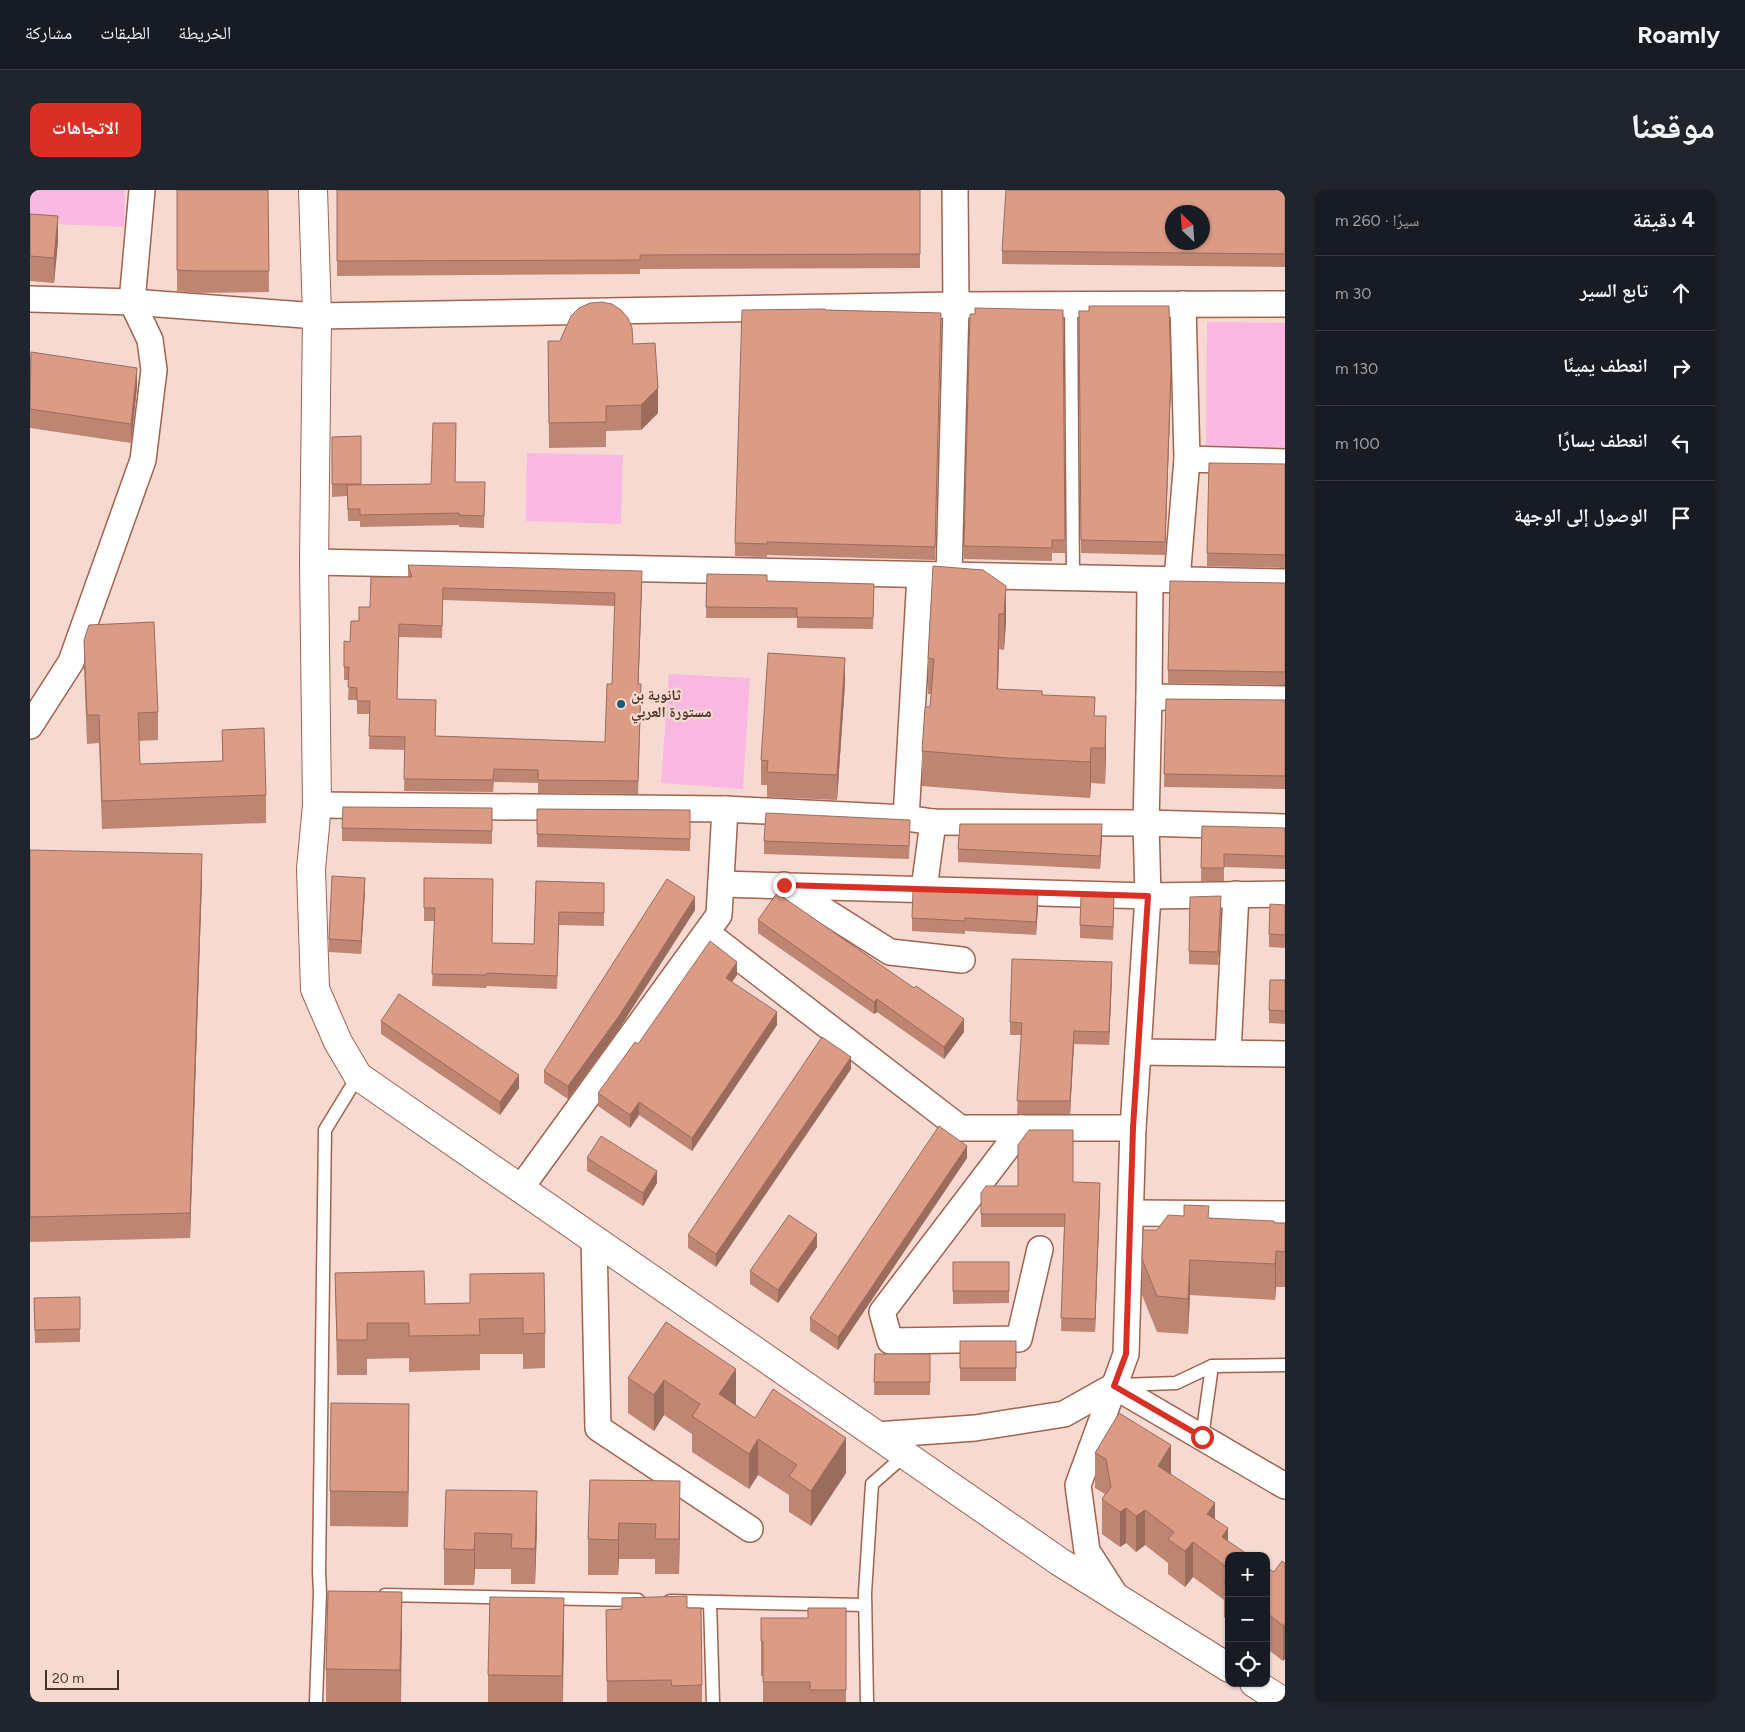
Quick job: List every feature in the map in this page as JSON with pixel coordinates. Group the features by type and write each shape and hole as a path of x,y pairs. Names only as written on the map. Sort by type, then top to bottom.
{"street":[{"path":"30,726 71,662 143,460 150,340 132,302 142,190"},
{"path":"313,190 317,316 314,562 317,805 311,869 315,989 338,1042 358,1076 1060,1562 1225,1666"},
{"path":"949,576 956,305 955,190"},
{"path":"30,299 132,302 317,316 956,305 1285,304"},
{"path":"1177,580 1187,459 1182,304"},
{"path":"1187,459 1285,462"},
{"path":"314,562 920,576 1285,582"},
{"path":"906,818 920,576"},
{"path":"1119,1600 1087,1551 1078,1485 1126,1354 1133,1128 1148,896 1146,823 1150,580"},
{"path":"1149,697 1285,699"},
{"path":"317,805 725,809 906,818 933,822 1146,823 1285,827"},
{"path":"520,1189 719,915 725,809"},
{"path":"924,889 933,822"},
{"path":"721,884 1148,896 1285,894"},
{"path":"784,885 890,952 962,960"},
{"path":"1228,1053 1236,894"},
{"path":"707,933 960,1128 1133,1128"},
{"path":"1138,1052 1285,1054"},
{"path":"1022,1128 882,1312 890,1341 1018,1339 1040,1249"},
{"path":"1131,1213 1285,1214"},
{"path":"594,1240 598,1428 750,1529"},
{"path":"876,1435 975,1428 1064,1414 1114,1386"},
{"path":"1114,1386 1285,1486"},
{"path":"1260,1687 1284,1702"}],"lane":[{"path":"1071,304 1073,578"},
{"path":"316,1702 325,1593 319,1572 325,1130 358,1076"},
{"path":"1114,1386 1176,1382 1212,1366 1285,1365"},
{"path":"1202,1437 1212,1366"},
{"path":"866,1702 865,1605 872,1484 905,1455"},
{"path":"369,1594 865,1605"},
{"path":"710,1602 714,1702"}],"shaded area":[{"path":"30,190 125,190 124,227 30,223"},
{"path":"1207,322 1285,323 1285,451 1206,451"},
{"path":"527,453 623,455 621,524 526,521"},
{"path":"669,674 750,678 743,789 661,783"}],"building":[{"path":"177,190 268,190 269,271 177,270"},
{"path":"337,190 920,190 920,254 640,255 640,260 337,261"},
{"path":"1006,190 1285,190 1285,254 1002,251"},
{"path":"30,214 58,216 54,258 30,256"},
{"path":"602,302 612,304 628,318 632,328 633,344 655,343 658,388 641,405 606,406 606,422 549,423 548,341 560,341 571,316 579,308 590,303"},
{"path":"1089,306 1169,306 1171,370 1165,542 1081,540 1079,311 1089,311"},
{"path":"975,308 1063,310 1065,540 1052,540 1052,548 964,546 970,314 975,314"},
{"path":"825,309 941,313 935,547 767,542 767,544 735,543 742,310"},
{"path":"31,352 137,368 131,424 30,409"},
{"path":"433,423 456,423 455,482 485,482 484,516 459,515 459,513 360,515 360,509 348,509 347,485 431,484"},
{"path":"361,436 361,484 332,484 332,437"},
{"path":"1209,463 1285,464 1285,555 1207,553"},
{"path":"408,565 642,571 638,684 641,684 638,781 538,780 538,770 494,769 493,780 404,779 405,737 369,736 370,701 357,701 357,688 348,687 349,667 344,667 344,641 350,642 351,621 359,621 359,607 370,607 371,577 412,577","holes":["443,588 615,593 612,684 607,684 605,742 435,736 436,700 397,699 399,624 442,626"]},
{"path":"933,566 983,570 1006,586 1004,614 999,614 997,689 1042,691 1042,695 1095,697 1094,716 1106,716 1105,748 1091,748 1090,762 922,751 925,707 930,707 934,659 928,658"},
{"path":"707,574 767,575 767,581 874,584 873,618 797,617 797,608 706,607"},
{"path":"1170,581 1285,583 1285,672 1168,670"},
{"path":"154,622 158,712 138,713 140,764 223,761 222,730 264,728 266,795 102,801 99,715 87,715 84,640 89,625"},
{"path":"768,653 845,658 837,775 767,772 768,761 761,760"},
{"path":"1166,699 1285,700 1285,776 1164,774"},
{"path":"343,807 492,808 492,831 342,828"},
{"path":"537,809 690,810 690,839 537,834"},
{"path":"766,813 910,820 909,846 764,841"},
{"path":"960,824 1102,824 1100,856 958,849"},
{"path":"1202,826 1285,828 1285,856 1224,854 1224,868 1201,868"},
{"path":"30,850 202,854 190,1213 30,1217"},
{"path":"332,876 365,878 361,941 329,939"},
{"path":"424,878 493,879 492,943 534,944 536,881 604,883 604,913 559,912 557,976 487,973 486,975 432,974 435,908 424,908"},
{"path":"667,879 695,897 619,1016 568,1086 544,1071"},
{"path":"913,891 1038,894 1036,922 965,918 965,921 912,918"},
{"path":"777,893 914,988 916,986 964,1019 944,1047 877,999 874,1002 758,920"},
{"path":"1081,896 1114,897 1113,927 1080,925"},
{"path":"1221,896 1218,952 1189,951 1190,897"},
{"path":"1270,904 1285,905 1285,935 1269,934"},
{"path":"710,941 737,962 726,978 777,1012 692,1138 639,1102 630,1115 598,1093 635,1042 638,1044"},
{"path":"1012,959 1112,962 1109,1032 1074,1031 1070,1101 1017,1101 1022,1023 1010,1022"},
{"path":"1270,980 1285,980 1285,1011 1269,1010"},
{"path":"399,994 519,1075 500,1102 381,1021"},
{"path":"822,1037 851,1057 716,1254 688,1235"},
{"path":"939,1126 967,1146 838,1337 810,1318"},
{"path":"1029,1130 1073,1130 1073,1182 1100,1183 1095,1319 1061,1318 1065,1214 981,1214 981,1193 986,1186 1018,1186 1018,1145"},
{"path":"601,1136 657,1171 643,1193 587,1158"},
{"path":"1184,1205 1209,1206 1208,1218 1285,1223 1285,1252 1276,1251 1275,1264 1190,1260 1188,1299 1157,1296 1142,1259 1143,1230 1157,1230 1168,1215 1184,1216"},
{"path":"789,1215 817,1234 778,1290 750,1271"},
{"path":"953,1262 1009,1262 1009,1291 953,1291"},
{"path":"424,1271 425,1304 470,1303 470,1274 544,1273 545,1333 523,1334 523,1318 479,1319 480,1335 409,1336 409,1323 367,1323 367,1340 337,1340 335,1273"},
{"path":"80,1297 80,1329 35,1330 34,1298"},
{"path":"666,1322 736,1369 719,1394 755,1418 773,1389 846,1438 811,1491 789,1476 797,1465 758,1439 749,1454 692,1416 700,1404 664,1380 654,1395 628,1378"},
{"path":"960,1341 1016,1341 1016,1368 960,1368"},
{"path":"875,1354 930,1354 930,1382 874,1382"},
{"path":"331,1403 409,1404 408,1492 330,1491"},
{"path":"1119,1413 1171,1445 1158,1466 1215,1503 1207,1514 1228,1528 1222,1537 1244,1552 1225,1552 1225,1566 1193,1542 1185,1551 1168,1539 1174,1532 1145,1510 1136,1516 1126,1508 1120,1512 1102,1499 1111,1487 1106,1459 1095,1453"},
{"path":"590,1480 680,1481 679,1539 655,1539 656,1524 619,1523 618,1540 588,1539"},
{"path":"446,1490 537,1491 535,1549 511,1548 512,1534 475,1533 474,1550 444,1549"},
{"path":"1282,1561 1285,1563 1285,1623 1283,1626 1270,1615 1270,1570 1274,1572"},
{"path":"328,1591 402,1592 400,1670 326,1669"},
{"path":"687,1596 687,1608 701,1608 702,1685 672,1686 671,1680 607,1681 606,1610 622,1609 622,1598"},
{"path":"490,1597 564,1598 562,1676 488,1675"},
{"path":"808,1608 846,1608 846,1690 810,1690 810,1682 763,1682 761,1618 808,1618"}],"place":[{"name":"ثانوية بن مستورة العربي","path":"621,704"}],"route":[{"path":"784,885 1148,896 1133,1128 1126,1354 1114,1386 1202,1437"}]}
